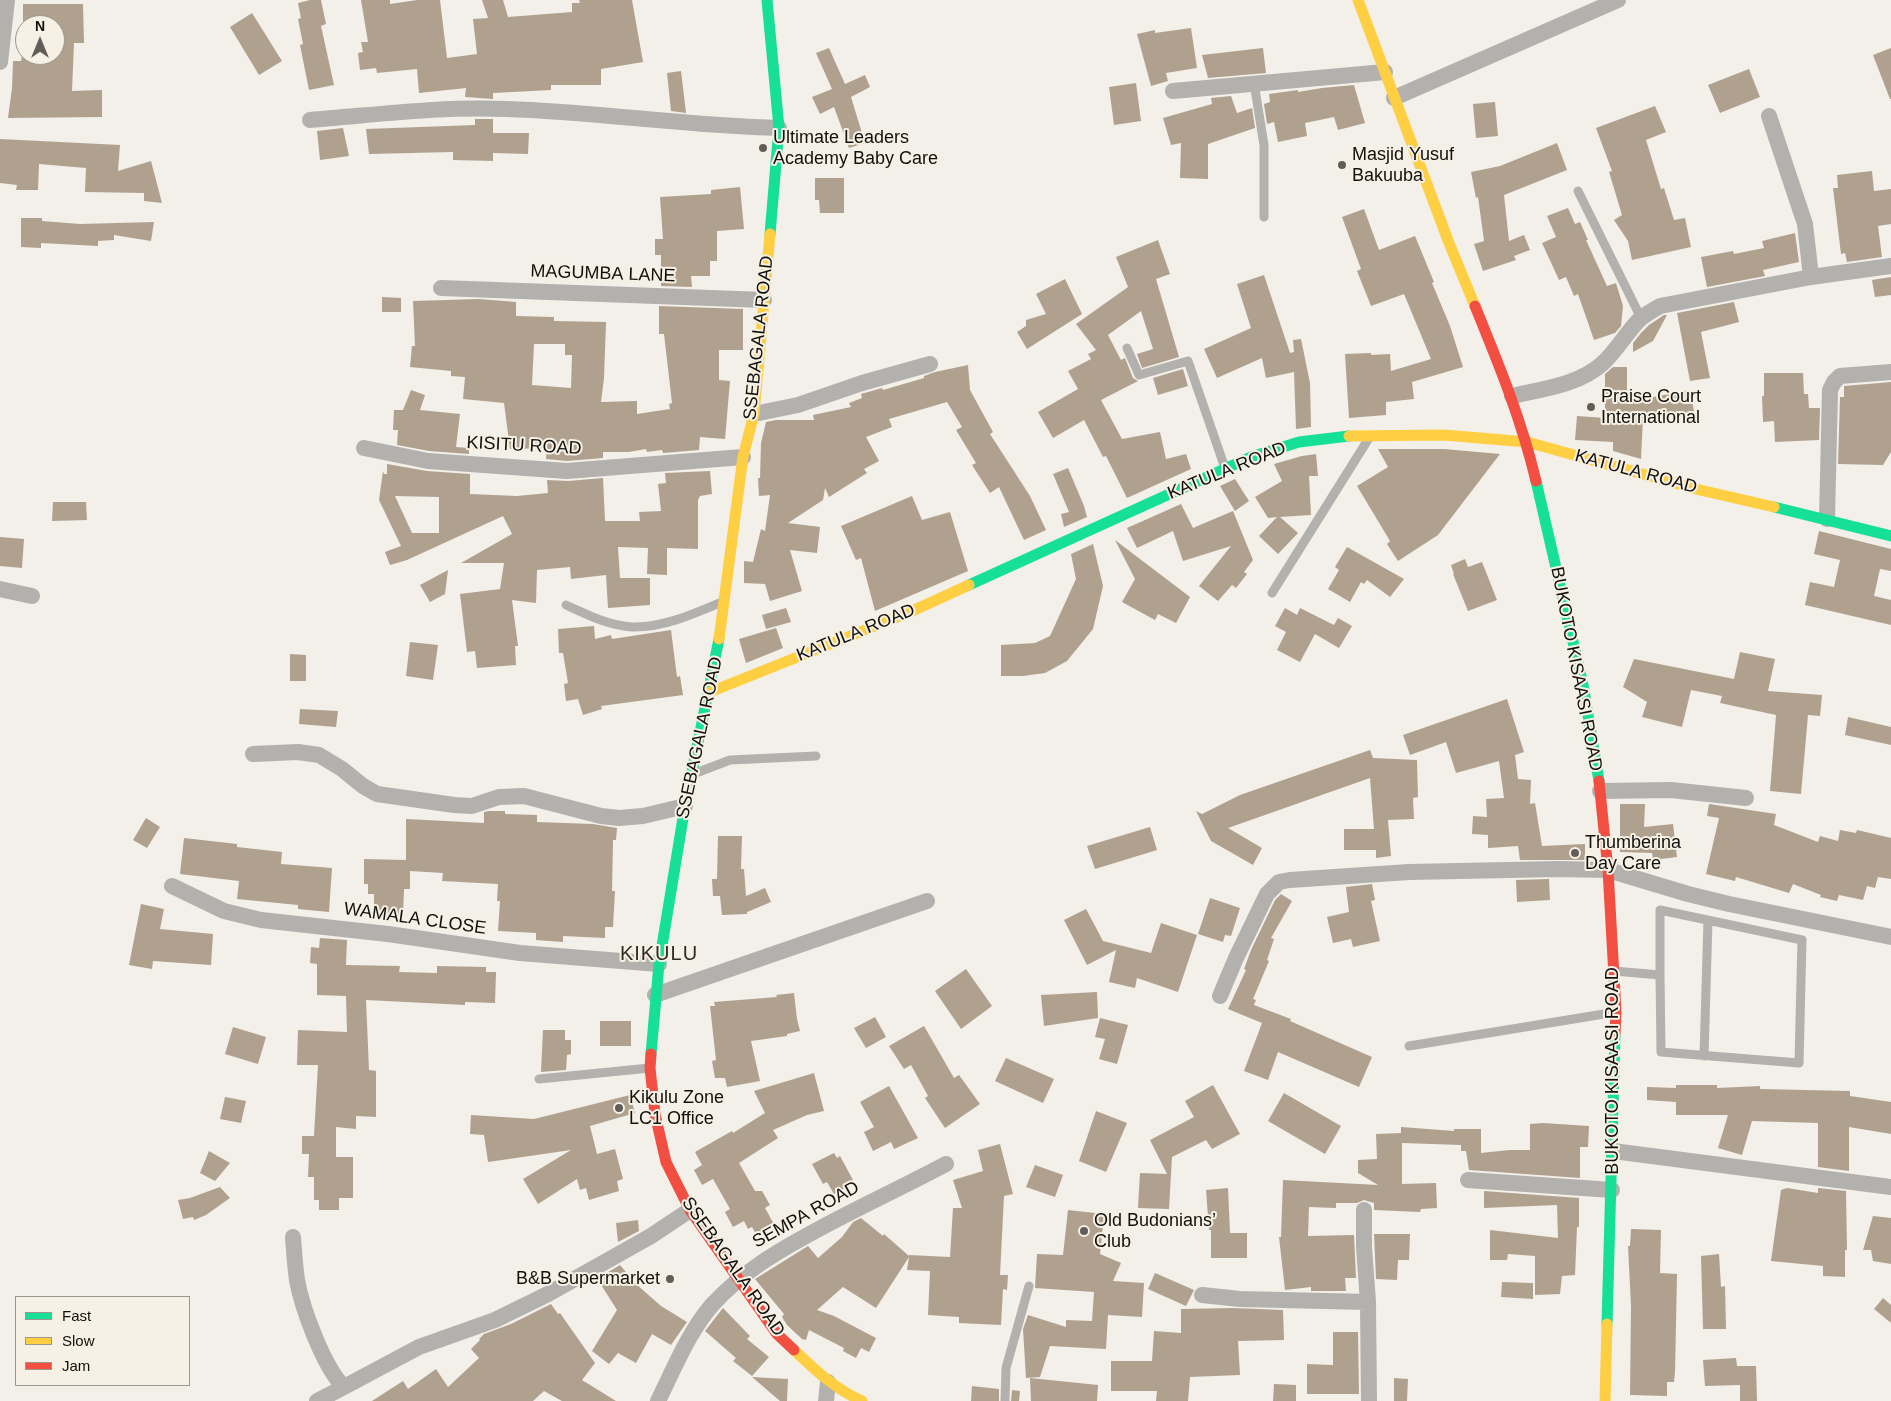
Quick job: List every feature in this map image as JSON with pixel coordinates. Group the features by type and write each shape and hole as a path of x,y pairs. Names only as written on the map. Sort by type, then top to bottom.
{"street":[{"path":"0,62 7,0"},
{"name":"SSEBAGALA ROAD","path":"767,0 779,128 754,414 743,457 718,653 685,806 658,964 650,1068 655,1114 666,1162 690,1210 777,1334 828,1382 846,1394 862,1401"},
{"name":"BUKOTO KISAASI ROAD","path":"1358,0 1449,243 1512,396 1527,442 1583,685 1600,791 1608,870 1616,1012 1605,1401"},
{"path":"1394,98 1618,0"},
{"path":"1173,91 1385,72"},
{"path":"310,120 465,108 507,109 711,126 779,128"},
{"path":"1769,116 1805,224 1811,277"},
{"path":"1512,396 1568,383 1587,375 1603,363 1641,318 1660,306 1811,277 1891,266"},
{"name":"MAGUMBA LANE","path":"441,288 764,300"},
{"path":"754,414 798,405 930,364"},
{"path":"1827,518 1830,390 1840,376 1891,372"},
{"name":"KATULA ROAD","path":"710,692 910,612 1251,457 1299,442 1326,438 1444,435 1527,442 1700,490 1827,518 1891,536"},
{"name":"KISITU ROAD","path":"364,448 428,461 567,471 743,457"},
{"path":"0,589 32,596"},
{"path":"253,754 298,752 319,755 377,794 454,805 472,806 512,795 524,796 601,816 619,818 643,816 685,806"},
{"path":"1600,791 1670,790 1746,798"},
{"path":"1220,996 1267,894 1279,882 1409,872 1558,868 1608,870 1729,904 1891,938"},
{"name":"WAMALA CLOSE","path":"172,886 224,912 261,920 388,934 520,953 658,964"},
{"path":"655,995 927,900"},
{"path":"1613,1151 1891,1187"},
{"name":"SEMPA ROAD","path":"658,1401 701,1320 739,1279 768,1257 795,1242 861,1206 946,1164"},
{"path":"1468,1180 1612,1190"},
{"path":"317,1401 418,1348 495,1320 548,1294 651,1236 690,1210"},
{"path":"1364,1210 1364,1248 1368,1302 1369,1401"},
{"path":"293,1237 298,1281 307,1314 325,1360 337,1381 344,1387"},
{"path":"1202,1295 1240,1299 1368,1302"},
{"path":"826,1401 828,1382"}],"lane":[{"path":"1254,83 1264,145 1264,217"},
{"path":"1578,191 1641,318"},
{"path":"1127,348 1139,375 1188,361 1226,468"},
{"path":"1272,593 1370,436"},
{"path":"566,605 603,621 632,627 664,623 696,613 724,601"},
{"path":"693,774 730,760 816,756"},
{"path":"1660,910 1708,920 1802,940 1799,1063 1661,1052 1660,910"},
{"path":"1704,1056 1708,920"},
{"path":"1614,971 1660,975"},
{"path":"1409,1046 1616,1012"},
{"path":"539,1079 650,1068"},
{"path":"1005,1401 1006,1368 1029,1286"}],"building":[{"path":"321,0 326,24 321,26 334,85 309,90 300,45 303,44 298,19 301,18 298,3"},
{"path":"361,0 390,0 390,4 417,0 440,0 447,58 477,54 473,19 488,18 482,0 503,0 508,17 572,12 572,3 580,3 579,0 632,0 643,62 601,69 601,85 551,85 551,90 493,93 493,99 465,97 466,88 419,93 417,69 377,73 376,68 360,70 358,53 363,52 361,42 368,42"},
{"path":"23,4 83,4 84,43 74,43 72,91 102,90 102,117 8,118 13,61 15,61 15,65 65,65 65,15 23,15"},
{"path":"252,13 282,61 259,75 230,27"},
{"path":"1191,28 1197,68 1166,73 1168,81 1151,86 1137,34 1155,30 1155,33"},
{"path":"829,48 845,84 865,75 870,87 851,97 865,143 849,148 834,107 820,114 812,97 832,89 816,53"},
{"path":"1263,48 1266,73 1208,78 1202,55"},
{"path":"1891,48 1891,99 1890,99 1873,55"},
{"path":"1749,69 1760,97 1720,113 1708,85"},
{"path":"681,71 686,113 671,111 667,73"},
{"path":"1136,83 1141,121 1114,125 1109,87"},
{"path":"1354,85 1365,123 1338,130 1334,117 1305,123 1307,136 1278,142 1274,122 1267,124 1264,104 1270,102 1269,94"},
{"path":"1231,96 1237,113 1252,108 1255,128 1208,144 1208,179 1180,178 1181,143 1171,145 1163,118 1212,104 1211,98"},
{"path":"1495,102 1498,136 1476,138 1473,104"},
{"path":"1655,106 1666,132 1646,140 1661,189 1664,188 1674,220 1685,218 1691,247 1632,260 1628,241 1614,220 1622,215 1609,172 1612,171 1596,128"},
{"path":"475,119 493,119 493,133 529,133 528,154 493,153 493,161 453,160 453,152 369,154 366,129 475,125"},
{"path":"343,128 349,156 320,160 317,131"},
{"path":"0,139 120,145 118,171 151,161 162,203 144,201 144,193 85,192 86,168 39,164 38,190 16,190 17,185 0,183"},
{"path":"1557,143 1567,170 1504,195 1509,241 1524,235 1530,250 1514,256 1516,260 1483,271 1474,244 1484,241 1478,197 1476,198 1471,172 1500,166"},
{"path":"1872,171 1874,191 1891,189 1891,224 1878,226 1882,257 1847,262 1845,253 1841,254 1833,188 1838,188 1837,175"},
{"path":"815,178 844,178 844,213 820,213 819,200 815,200"},
{"path":"740,187 744,229 717,231 717,261 710,261 710,276 691,276 692,287 661,286 661,255 655,255 655,239 663,239 660,197 711,194 711,190"},
{"path":"1568,208 1575,224 1580,222 1607,286 1616,283 1623,306 1621,326 1615,333 1594,340 1578,294 1574,296 1566,277 1559,280 1542,243 1556,237 1547,216"},
{"path":"1364,209 1379,250 1415,236 1434,282 1432,283 1450,326 1463,367 1412,382 1414,399 1386,402 1386,415 1349,418 1345,354 1390,354 1391,371 1431,359 1404,294 1371,306 1357,271 1361,269 1342,217"},
{"path":"21,218 42,218 42,221 80,224 154,222 151,241 114,235 114,240 98,241 98,246 41,243 41,248 21,247"},
{"path":"1795,233 1799,262 1763,270 1765,276 1707,287 1701,257 1733,251 1734,254 1764,248 1762,241"},
{"path":"1158,240 1170,274 1156,279 1179,357 1142,368 1137,354 1153,349 1141,311 1108,335 1121,360 1125,358 1133,378 1138,381 1101,400 1122,439 1160,432 1166,459 1186,454 1191,469 1127,498 1106,456 1103,457 1084,420 1053,438 1038,412 1078,389 1068,371 1091,359 1088,354 1096,350 1076,324 1128,287 1116,257"},
{"path":"1264,275 1290,353 1294,352 1293,340 1301,339 1310,383 1311,427 1296,429 1294,372 1266,378 1262,358 1217,378 1204,349 1251,328 1237,284"},
{"path":"1891,277 1891,295 1875,297 1872,280"},
{"path":"1065,279 1082,314 1027,349 1017,332 1026,326 1026,320 1046,314 1036,294"},
{"path":"382,297 401,298 401,312 382,312"},
{"path":"479,299 516,302 516,316 554,317 554,321 606,322 601,402 637,401 637,414 670,409 669,404 672,403 664,334 659,334 659,306 743,309 743,350 719,350 719,380 730,381 725,439 700,437 699,450 663,453 662,450 647,452 646,449 629,452 603,452 603,458 567,461 546,459 547,448 510,449 504,403 463,399 465,377 451,376 451,371 410,367 412,346 415,346 413,301","holes":["534,344 565,344 565,355 572,355 571,388 532,385"]},
{"path":"1734,302 1739,322 1701,332 1710,378 1690,381 1677,313"},
{"path":"1664,315 1667,315 1653,341 1633,352 1633,343 1641,333"},
{"path":"968,365 970,390 993,432 990,434 1030,496 1046,530 1024,540 999,487 990,493 972,465 976,463 956,430 962,427 947,402 889,419 892,427 866,437 879,461 864,469 867,473 829,497 825,488 823,500 788,523 820,527 817,553 790,550 802,591 770,601 765,584 744,583 744,561 753,562 761,529 765,531 770,495 759,496 758,478 760,478 761,443 766,422 776,420 814,420 813,415 851,407 849,403 862,398 861,394 882,388 883,390 924,378 924,376 935,372"},
{"path":"1613,367 1627,367 1627,402 1690,390 1694,411 1674,415 1674,412 1643,418 1641,459 1613,451 1613,442 1575,440 1577,416 1605,418 1605,374"},
{"path":"1183,369 1188,386 1158,395 1153,378"},
{"path":"1764,373 1803,373 1804,394 1808,394 1809,408 1820,408 1819,440 1775,442 1774,421 1763,422 1762,396 1764,396"},
{"path":"1891,382 1891,452 1883,465 1838,464 1840,397 1844,397 1844,386"},
{"path":"411,390 425,395 420,410 460,414 456,447 469,448 469,454 429,451 397,445 398,430 393,430 394,410 403,410"},
{"path":"1378,449 1444,449 1500,454 1438,535 1398,561 1387,544 1390,541 1357,486 1388,467"},
{"path":"1316,454 1318,476 1309,476 1311,515 1280,517 1298,533 1278,554 1259,536 1277,517 1268,518 1255,497 1282,481 1274,464"},
{"path":"387,464 427,471 470,474 470,494 517,496 548,493 547,480 568,481 603,478 605,521 640,521 639,512 661,511 658,484 666,483 665,473 710,471 712,494 700,496 698,500 698,549 667,548 667,575 647,574 648,548 618,547 620,578 650,578 650,605 608,608 606,575 571,579 570,567 537,570 536,603 512,600 518,646 515,646 516,665 477,668 475,651 467,652 460,594 500,589 504,563 461,563 512,534 503,516 407,560 390,565 385,552 401,546 379,500 383,471 384,474 387,474","holes":["395,496 439,497 439,533 412,533"]},
{"path":"1068,468 1087,517 1064,527 1061,514 1069,512 1053,474"},
{"path":"1235,479 1249,501 1235,511 1220,486"},
{"path":"912,496 922,520 950,512 968,571 875,611 861,558 856,560 841,526"},
{"path":"53,502 86,502 87,520 52,521"},
{"path":"1181,504 1193,528 1233,511 1253,560 1244,572 1247,574 1236,588 1232,585 1218,601 1199,586 1231,546 1183,561 1173,531 1137,548 1127,528"},
{"path":"1819,531 1891,549 1891,571 1880,569 1874,596 1891,600 1891,625 1805,605 1810,582 1834,587 1840,560 1814,554"},
{"path":"0,537 24,539 22,568 0,566"},
{"path":"1115,540 1190,597 1176,623 1158,614 1155,620 1122,602 1135,579"},
{"path":"1093,544 1103,586 1093,629 1067,661 1045,673 1001,676 1001,645 1035,643 1050,636 1076,579 1071,554"},
{"path":"1347,547 1404,579 1390,597 1367,580 1364,584 1361,582 1350,602 1328,589 1339,570 1335,567"},
{"path":"1465,559 1468,567 1482,562 1497,600 1468,611 1451,565"},
{"path":"448,570 445,594 430,602 420,585"},
{"path":"786,608 791,622 766,629 762,615"},
{"path":"1285,608 1297,615 1300,608 1334,625 1338,618 1352,626 1339,648 1315,634 1300,662 1277,650 1286,632 1275,626"},
{"path":"594,626 595,639 611,635 612,639 671,630 677,677 680,676 683,695 601,706 602,709 583,715 578,699 566,701 564,684 568,683 563,653 559,653 558,629"},
{"path":"776,628 783,648 746,663 739,639"},
{"path":"410,642 438,645 433,680 406,676"},
{"path":"1740,652 1775,659 1768,691 1822,695 1820,716 1808,715 1801,794 1770,791 1776,715 1720,703 1722,696 1691,690 1682,727 1642,717 1647,702 1623,687 1634,659 1734,679"},
{"path":"290,654 306,655 306,681 290,681"},
{"path":"1507,699 1524,752 1515,755 1518,779 1531,780 1530,804 1535,803 1542,846 1585,844 1585,860 1520,860 1518,846 1488,848 1488,835 1472,834 1473,816 1487,817 1486,799 1504,798 1499,761 1456,773 1446,742 1410,755 1403,735"},
{"path":"300,709 338,711 336,727 299,724"},
{"path":"1848,717 1891,727 1891,745 1845,735"},
{"path":"1370,750 1373,758 1417,760 1418,797 1413,798 1414,819 1388,820 1391,856 1376,858 1376,850 1344,850 1344,829 1374,829 1370,778 1228,828 1262,848 1253,865 1211,841 1196,811 1202,814 1240,795"},
{"path":"1620,804 1645,804 1644,827 1673,824 1677,857 1653,860 1652,853 1620,852"},
{"path":"1709,804 1776,814 1774,825 1818,842 1820,836 1838,841 1840,830 1856,833 1857,830 1891,838 1891,879 1878,877 1875,888 1867,886 1863,900 1839,895 1837,901 1820,897 1821,895 1793,884 1789,893 1736,877 1735,881 1706,874 1719,818 1707,816"},
{"path":"505,811 505,814 537,815 537,822 593,824 617,828 616,840 613,840 612,891 615,891 613,927 605,927 605,938 563,936 563,942 536,940 536,933 498,931 500,901 497,901 498,884 442,881 443,873 410,871 410,889 404,889 403,916 374,916 374,894 368,894 368,884 364,884 364,859 406,860 406,819 484,823 484,812"},
{"path":"146,818 160,827 147,848 133,840"},
{"path":"1150,827 1157,850 1095,869 1087,846"},
{"path":"718,836 742,836 741,869 744,869 746,896 765,888 771,902 747,912 747,914 722,915 720,896 713,896 712,879 717,879"},
{"path":"184,838 237,844 237,847 282,852 281,864 332,868 329,912 298,909 298,905 237,899 239,881 180,874"},
{"path":"1549,879 1550,900 1517,902 1516,880"},
{"path":"1372,884 1375,900 1371,901 1380,941 1353,947 1351,939 1333,943 1327,917 1349,912 1346,887"},
{"path":"1281,894 1292,901 1271,938 1274,939 1267,960 1269,961 1253,999 1256,1000 1254,1005 1291,1019 1290,1021 1372,1057 1359,1087 1278,1052 1268,1080 1244,1071 1262,1023 1228,1009 1246,970 1244,969 1251,950 1275,900"},
{"path":"1210,898 1240,908 1231,936 1225,935 1223,942 1198,934"},
{"path":"141,904 164,909 160,929 213,934 211,965 153,961 152,969 129,965"},
{"path":"1086,909 1103,941 1151,953 1161,923 1197,935 1178,992 1137,978 1135,988 1109,982 1116,950 1087,965 1064,920"},
{"path":"320,938 347,940 346,965 400,966 399,972 437,973 437,966 486,967 486,972 496,972 495,1003 465,1002 465,1005 366,1000 369,1070 376,1071 376,1117 356,1116 356,1129 336,1127 336,1157 353,1157 353,1198 339,1198 339,1210 319,1210 319,1200 314,1200 314,1177 308,1177 309,1154 302,1154 302,1136 314,1136 318,1065 297,1065 298,1030 347,1032 346,996 317,995 317,964 310,963 311,947 319,948"},
{"path":"966,969 992,1006 961,1029 935,991"},
{"path":"1097,992 1098,1018 1044,1026 1041,995"},
{"path":"794,993 800,1031 787,1034 787,1036 751,1041 760,1081 727,1087 725,1078 715,1078 712,1061 716,1060 710,1006 715,1006 714,1002 777,997 776,995"},
{"path":"875,1017 886,1037 866,1048 854,1028"},
{"path":"1100,1018 1128,1025 1117,1064 1099,1059 1105,1039 1095,1037"},
{"path":"600,1021 631,1021 631,1046 600,1046"},
{"path":"924,1026 954,1078 959,1075 980,1104 945,1128 925,1098 928,1096 911,1065 904,1069 889,1046"},
{"path":"233,1027 266,1037 258,1064 225,1054"},
{"path":"543,1030 565,1030 565,1040 571,1040 571,1054 567,1055 566,1070 541,1072"},
{"path":"1006,1058 1054,1079 1043,1103 995,1081"},
{"path":"814,1073 824,1111 807,1115 773,1130 778,1138 739,1163 755,1191 762,1191 770,1205 765,1208 775,1226 757,1236 752,1227 748,1229 744,1221 733,1227 725,1212 730,1209 713,1179 702,1185 694,1170 702,1165 695,1152 732,1131 733,1133 765,1113 754,1091"},
{"path":"1213,1085 1240,1134 1212,1149 1206,1140 1172,1157 1169,1209 1138,1208 1140,1173 1167,1174 1150,1140 1194,1117 1185,1101"},
{"path":"1676,1085 1717,1085 1717,1088 1760,1086 1760,1089 1850,1091 1850,1096 1891,1102 1891,1134 1849,1127 1849,1171 1818,1167 1818,1123 1752,1121 1742,1155 1718,1148 1728,1115 1676,1115 1676,1102 1647,1100 1647,1087 1676,1088"},
{"path":"889,1086 918,1138 894,1149 891,1142 873,1151 864,1132 874,1127 860,1102"},
{"path":"1284,1093 1341,1126 1325,1154 1268,1121"},
{"path":"630,1095 635,1113 590,1126 597,1154 615,1149 623,1179 617,1181 619,1191 589,1200 586,1188 580,1190 577,1179 538,1204 523,1179 571,1150 488,1162 484,1135 470,1134 471,1115 534,1119"},
{"path":"225,1097 246,1101 241,1123 220,1119"},
{"path":"1096,1111 1127,1123 1106,1172 1079,1161"},
{"path":"1530,1124 1589,1126 1588,1147 1580,1147 1580,1178 1469,1170 1466,1151 1461,1151 1461,1145 1402,1143 1402,1184 1436,1183 1437,1208 1421,1209 1420,1212 1374,1210 1374,1203 1364,1200 1357,1203 1336,1203 1336,1208 1309,1207 1308,1236 1354,1235 1356,1278 1345,1278 1346,1291 1311,1291 1311,1287 1285,1290 1279,1237 1281,1237 1283,1180 1378,1185 1358,1173 1358,1160 1377,1159 1376,1134 1401,1133 1401,1127 1454,1131 1454,1129 1481,1129 1481,1153 1530,1150"},
{"path":"1000,1144 1013,1194 1004,1196 1000,1275 1008,1275 1007,1290 1003,1289 1001,1325 959,1323 959,1317 928,1315 930,1271 907,1270 909,1257 876,1308 843,1287 817,1310 834,1316 876,1338 869,1352 861,1348 856,1358 843,1351 844,1348 809,1330 806,1340 802,1339 787,1325 782,1317 784,1314 755,1279 808,1246 818,1258 842,1237 853,1222 861,1218 883,1236 884,1234 909,1256 950,1257 953,1208 962,1208 953,1180 983,1171 978,1150"},
{"path":"209,1151 230,1163 215,1181 200,1173"},
{"path":"834,1153 837,1158 840,1156 853,1180 852,1184 834,1194 827,1182 823,1184 812,1164"},
{"path":"1035,1165 1063,1175 1055,1197 1026,1187"},
{"path":"220,1187 230,1198 206,1215 194,1220 193,1217 183,1219 178,1200 190,1198"},
{"path":"1228,1188 1230,1233 1247,1233 1247,1258 1211,1258 1211,1230 1209,1230 1206,1190"},
{"path":"1787,1188 1818,1193 1818,1188 1846,1191 1847,1250 1845,1250 1845,1277 1823,1276 1823,1266 1771,1261 1781,1190"},
{"path":"1484,1191 1579,1198 1579,1227 1577,1227 1575,1275 1562,1276 1560,1294 1535,1295 1535,1256 1508,1254 1507,1260 1490,1260 1490,1230 1558,1238 1557,1205 1484,1208"},
{"path":"1068,1210 1104,1214 1100,1254 1121,1263 1113,1281 1144,1283 1142,1317 1108,1315 1106,1349 1050,1346 1040,1377 1026,1378 1023,1329 1028,1315 1066,1327 1066,1320 1092,1321 1094,1292 1035,1288 1037,1254 1063,1255"},
{"path":"1873,1216 1891,1218 1891,1264 1873,1261 1871,1250 1863,1250"},
{"path":"638,1220 639,1231 618,1242 616,1223"},
{"path":"1631,1229 1661,1230 1660,1273 1677,1274 1675,1372 1674,1382 1667,1382 1667,1396 1630,1395 1631,1306 1628,1246 1630,1246"},
{"path":"1374,1234 1410,1234 1409,1260 1398,1260 1397,1280 1376,1279"},
{"path":"1719,1254 1721,1287 1725,1286 1726,1329 1703,1329 1701,1256"},
{"path":"620,1265 636,1284 661,1306 687,1322 671,1345 652,1334 636,1363 618,1353 609,1364 592,1351 617,1310 598,1280"},
{"path":"1155,1273 1194,1290 1186,1306 1148,1289"},
{"path":"1502,1282 1533,1283 1533,1299 1501,1297"},
{"path":"1883,1298 1891,1305 1891,1323 1874,1309"},
{"path":"551,1304 558,1314 560,1313 595,1363 582,1380 616,1401 562,1401 544,1391 533,1401 372,1401 403,1381 408,1389 436,1369 448,1387 479,1358 471,1349 484,1334 511,1324"},
{"path":"723,1308 750,1336 747,1339 769,1357 752,1376 733,1361 736,1358 705,1331"},
{"path":"1233,1308 1283,1310 1284,1340 1238,1341 1240,1375 1190,1377 1188,1401 1156,1401 1157,1391 1111,1391 1111,1361 1152,1361 1154,1331 1181,1333 1181,1309"},
{"path":"1333,1332 1358,1332 1359,1394 1307,1394 1307,1364 1333,1365"},
{"path":"1736,1358 1737,1366 1756,1366 1757,1401 1740,1401 1740,1385 1705,1386 1703,1360"},
{"path":"752,1377 788,1379 787,1401 780,1401"},
{"path":"1030,1378 1098,1385 1097,1401 1031,1401"},
{"path":"1394,1378 1408,1379 1407,1401 1394,1401"},
{"path":"1274,1384 1296,1385 1296,1401 1273,1401"},
{"path":"972,1386 999,1389 999,1401 971,1401"},
{"path":"1012,1390 1020,1391 1019,1401 1011,1401"}],"traffic: fast":[{"path":"767,0 779,128 770,234"},
{"path":"969,585 1251,457 1299,442 1349,436"},
{"path":"1536,481 1583,685 1599,781"},
{"path":"1774,507 1891,536"},
{"path":"651,1054 659,964 685,806 719,639"},
{"path":"1607,1324 1615,1034"}],"traffic: slow":[{"path":"1358,0 1449,243 1475,306"},
{"path":"719,639 743,457 754,414 770,234"},
{"path":"1349,436 1444,435 1527,442 1700,490 1774,507"},
{"path":"710,692 910,612 969,585"},
{"path":"1605,1401 1607,1324"},
{"path":"794,1350 834,1385 862,1401"}],"traffic: jam":[{"path":"1475,306 1516,414 1536,481"},
{"path":"1599,781 1608,870 1616,1012 1615,1034"},
{"path":"651,1054 650,1068 655,1114 666,1162 690,1210 777,1334 794,1350"}],"place":[{"name":"Ultimate Leaders Academy Baby Care","path":"763,148"},
{"name":"Masjid Yusuf Bakuuba","path":"1342,165"},
{"name":"Praise Court International","path":"1591,407"},
{"name":"Thumberina Day Care","path":"1575,853"},
{"name":"Kikulu Zone LC1 Office","path":"619,1108"},
{"name":"Old Budonians’ Club","path":"1084,1231"},
{"name":"B&B Supermarket","path":"670,1279"}],"district":[{"name":"KIKULU","path":"659,954"}]}
